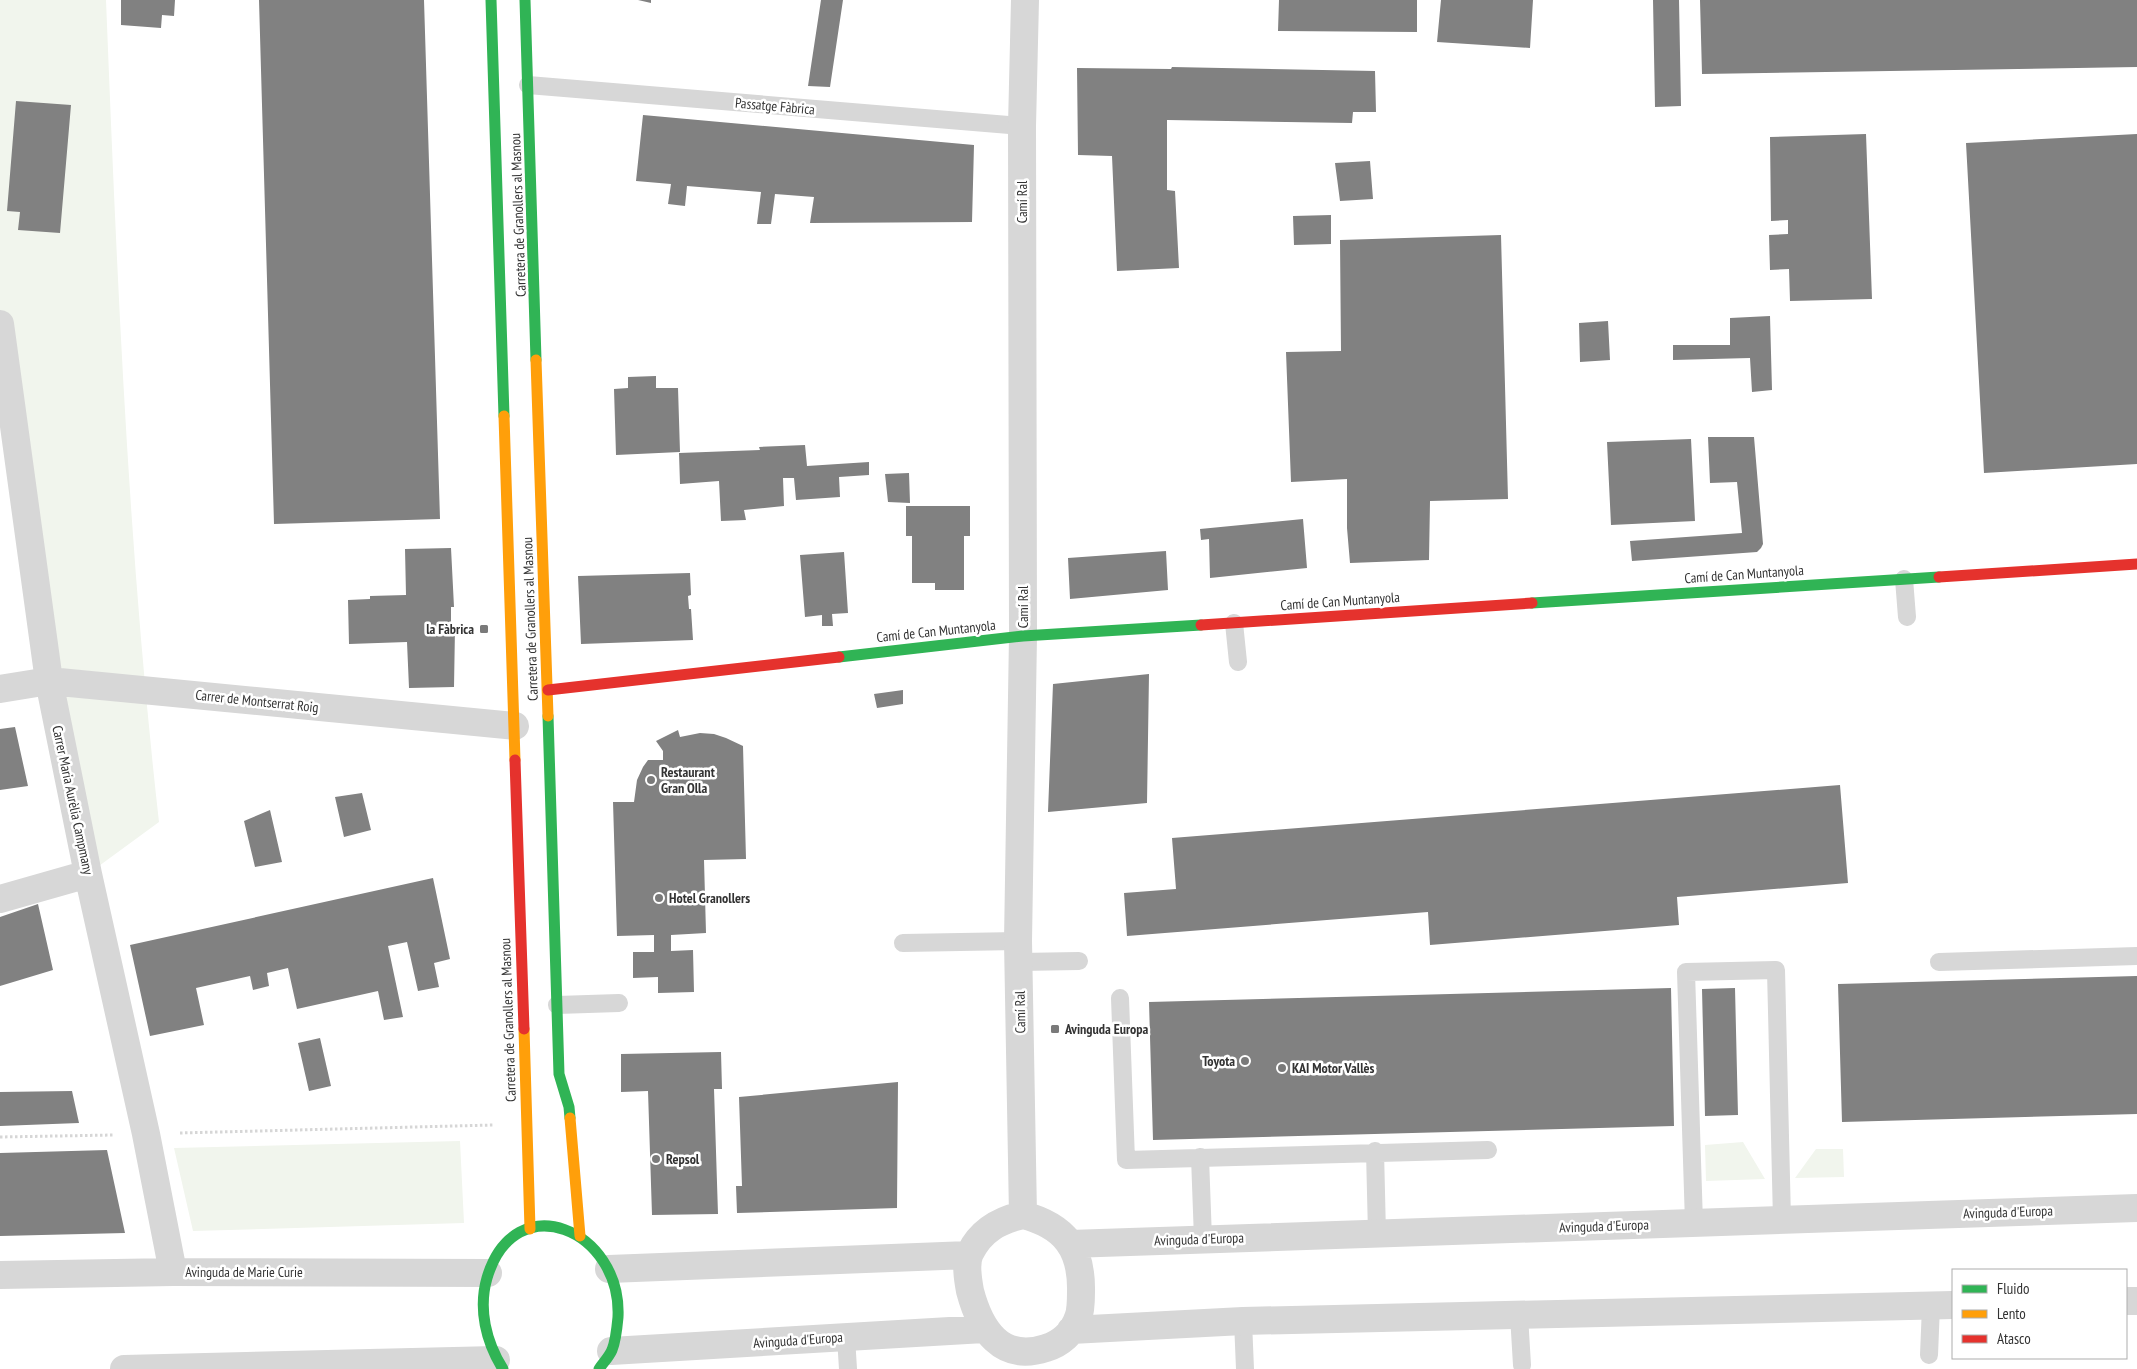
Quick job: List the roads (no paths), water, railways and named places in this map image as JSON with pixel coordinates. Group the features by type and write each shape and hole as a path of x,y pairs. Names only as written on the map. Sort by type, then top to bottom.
{"main road":[{"name":"Carretera de Granollers al Masnou","path":"491,0 530,1229"},
{"name":"Carretera de Granollers al Masnou","path":"525,0 559,1074 569,1107 580,1236"},
{"name":"Camí de Can Muntanyola","path":"548,690 1023,636 2137,564"},
{"path":"500,1364 488,1338 484,1316 484,1292 488,1273 496,1255 515,1234 547,1225 566,1229 580,1236 596,1249 608,1269 616,1289 618,1311 616,1332 605,1360"}],"street":[{"name":"Camí Ral","path":"1024,0 1022,126 1023,636 1018,951 1024,1215"},
{"name":"Carrer Maria Aurèlia Campmany","path":"0,324 49,681 88,874 146,1134 173,1272"},
{"name":"Carrer de Montserrat Roig","path":"0,689 49,681 515,726"},
{"path":"0,899 88,874"},
{"name":"Avinguda d'Europa","path":"1070,1244 2137,1208"},
{"path":"1024,1215 1043,1220 1057,1230 1070,1244 1078,1262 1081,1284 1079,1318 1071,1330 1057,1344 1034,1361 996,1341 984,1329 974,1307 968,1279 969,1255 989,1229 1005,1219 1024,1215"},
{"path":"608,1269 969,1255"},
{"name":"Avinguda de Marie Curie","path":"0,1276 173,1272 488,1273"},
{"path":"1071,1330 1243,1321 1942,1306"},
{"name":"Avinguda d'Europa","path":"605,1360 846,1337 984,1329"},
{"path":"124,1369 500,1364"}],"lane":[{"name":"Passatge Fàbrica","path":"528,86 1022,126"},
{"path":"1904,579 1907,617"},
{"path":"1234,623 1238,662"},
{"path":"903,943 1018,951 1079,961"},
{"path":"1939,962 2137,956"},
{"path":"1694,1223 1686,972 1776,970 1782,1220"},
{"path":"1120,998 1126,1160 1375,1151 1488,1150"},
{"path":"557,1005 619,1004"},
{"path":"1375,1151 1377,1234"},
{"path":"1200,1158 1203,1239"},
{"path":"1929,1355 1942,1306"},
{"path":"1519,1315 1522,1365"},
{"path":"1243,1321 1245,1369"},
{"path":"846,1337 848,1369"}],"place":[{"name":"la Fàbrica","path":"484,629"},
{"name":"Restaurant Gran Olla","path":"651,780"},
{"name":"Hotel Granollers","path":"659,898"},
{"name":"Avinguda Europa","path":"1055,1029"},
{"name":"Toyota","path":"1245,1061"},
{"name":"KAI Motor Vallès","path":"1282,1068"},
{"name":"Repsol","path":"656,1159"}]}
